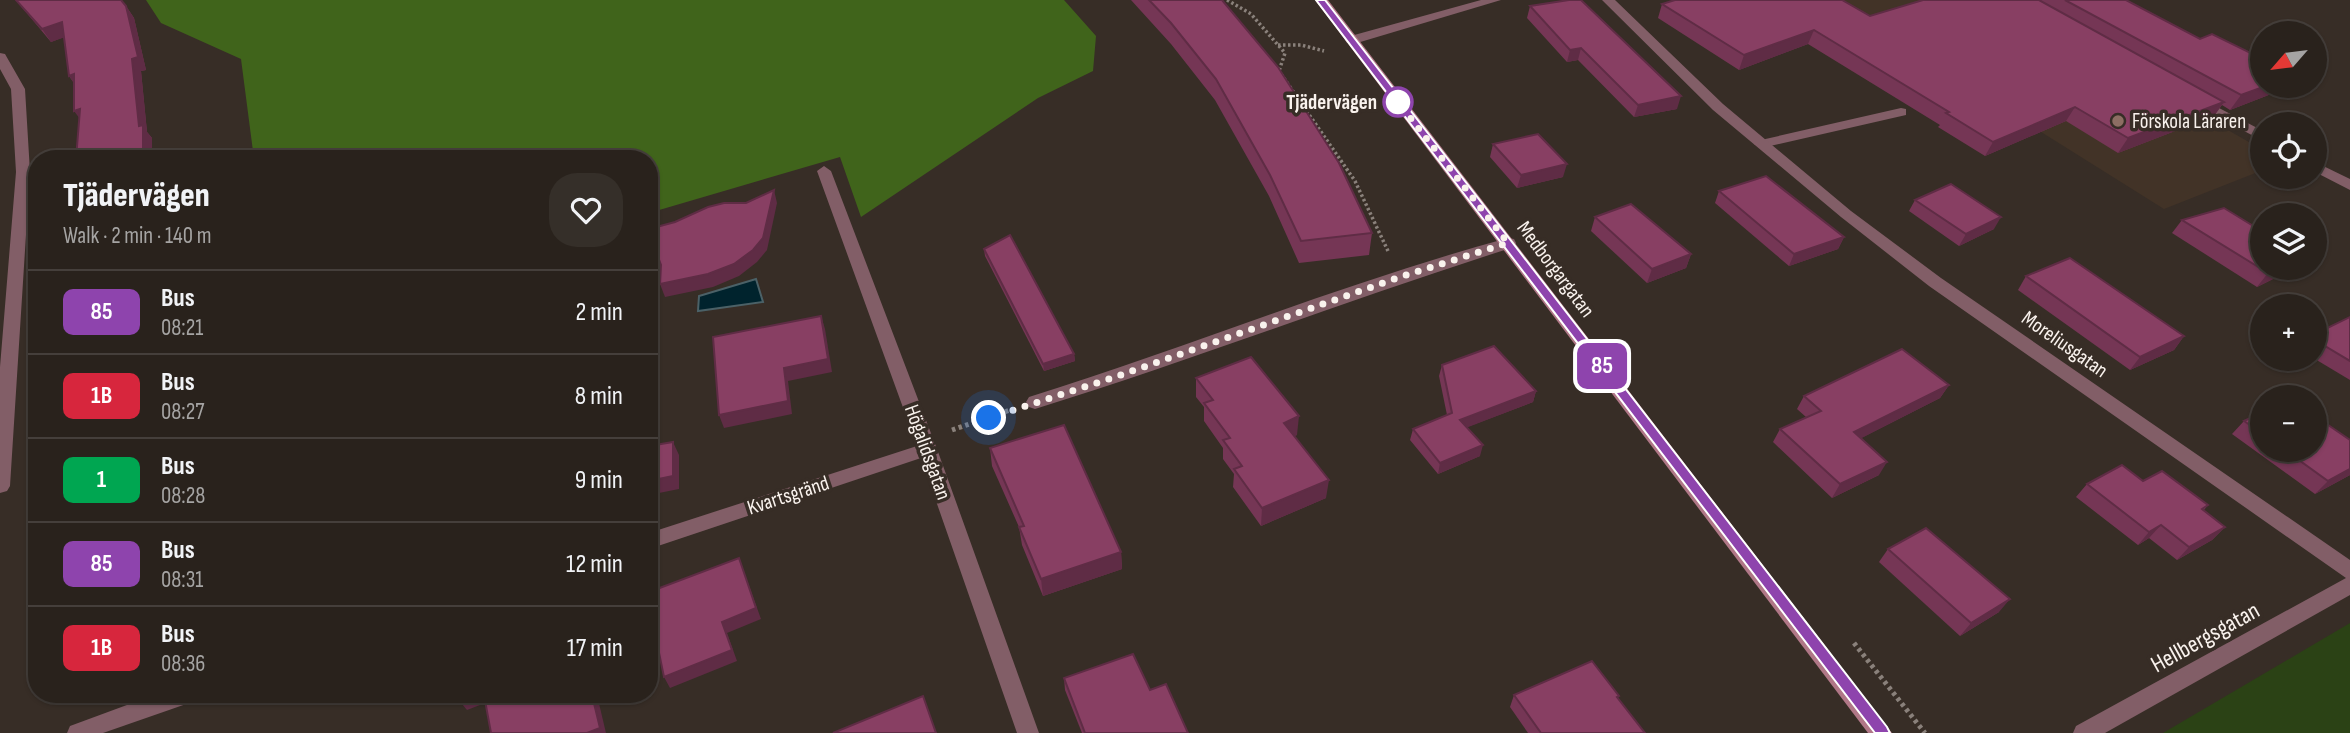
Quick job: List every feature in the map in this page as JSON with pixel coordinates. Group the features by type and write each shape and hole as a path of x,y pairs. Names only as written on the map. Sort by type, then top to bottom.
{"street":[{"name":"Medborgargatan","path":"1321,0 1881,733"},
{"path":"1352,40 1495,0"},
{"name":"Moreliusgatan","path":"1608,0 1676,67 1761,144 1935,282 2350,571"},
{"path":"0,57 18,89 23,172 0,486"},
{"path":"2182,92 2250,130"},
{"path":"1761,144 1901,112"},
{"name":"Högalidsgatan","path":"824,172 928,449 1028,733"},
{"path":"2327,173 2350,185"},
{"path":"1035,402 1118,376 1403,276 1508,243"},
{"name":"Kvartsgränd","path":"658,538 928,449"},
{"name":"Hellbergsgatan","path":"2084,733 2350,585"},
{"path":"78,733 159,703"}],"path":[{"path":"1227,0 1251,14 1278,45 1286,57 1279,71"},
{"path":"1278,45 1301,45 1326,51"},
{"path":"1271,62 1355,181 1403,276"},
{"path":"943,433 1035,402"}],"shaded area":[{"name":"Förskola Läraren","path":"1831,0 1999,0 2250,143 2250,175 2164,209"}],"green space":[{"path":"146,0 1064,0 1096,36 1093,71 1038,98 861,217 840,157 658,210 658,150 253,150 241,59 161,23"},
{"path":"2350,623 2350,733 2163,733"}],"water":[{"path":"756,279 763,302 698,311 699,296"}],"building":[{"path":"16,0 121,0 126,6 138,57 132,59 139,126 143,125 143,150 77,150 80,109 74,111 74,74 69,76 62,22 42,29"},
{"path":"1149,0 1222,0 1278,67 1339,163 1372,233 1301,241 1270,175 1216,79"},
{"path":"1581,0 1681,96 1638,105 1581,48 1570,50 1530,6"},
{"path":"1675,0 1842,0 1870,16 1923,0 2039,0 2224,102 2128,138 2075,107 1993,142 1814,30 1744,55 1662,4"},
{"path":"2065,0 2126,0 2200,39 2212,34 2250,53 2250,92 2241,95"},
{"path":"1538,134 1567,164 1521,175 1493,144"},
{"path":"1766,176 1844,237 1794,254 1719,191"},
{"path":"1951,184 2001,217 1966,234 1915,200"},
{"path":"774,190 763,238 753,250 734,264 708,274 660,284 658,227 708,207 724,203 746,203"},
{"path":"1631,204 1691,254 1652,269 1595,217"},
{"path":"2224,208 2250,224 2250,262 2182,220"},
{"path":"1010,235 1074,354 1043,364 984,249"},
{"path":"2070,258 2184,336 2140,357 2026,276"},
{"path":"821,316 828,359 784,368 788,401 719,415 713,337"},
{"path":"2350,317 2350,361 2327,347 2327,328"},
{"path":"1494,346 1536,391 1460,420 1483,445 1440,463 1413,429 1452,413 1442,365"},
{"path":"1902,349 1949,385 1854,432 1887,462 1840,484 1780,429 1821,411 1804,396"},
{"path":"1251,357 1299,416 1284,423 1329,480 1262,508 1234,469 1242,466 1223,440 1230,438 1204,403 1213,400 1196,378"},
{"path":"2327,424 2350,440 2350,469 2328,481 2302,462 2327,462"},
{"path":"1064,425 1121,552 1041,579 1019,527 1024,526 990,448"},
{"path":"673,442 673,476 658,479 658,444"},
{"path":"2122,465 2143,481 2162,471 2208,505 2202,509 2225,527 2189,547 2161,525 2149,532 2087,484"},
{"path":"1926,528 2010,599 1971,623 1888,549"},
{"path":"739,558 756,608 722,622 732,650 664,677 658,648 658,589"},
{"path":"1133,654 1150,690 1166,684 1188,733 1085,733 1064,678"},
{"path":"1592,661 1645,733 1541,733 1514,695"},
{"path":"923,696 936,733 833,733"},
{"path":"485,703 594,703 600,728 587,733 491,733"}],"bus line":[{"name":"85","path":"1321,0 1881,733"}],"place":[{"name":"Tjädervägen","path":"1398,102"},
{"name":"Förskola Läraren","path":"2118,121"}],"route":[{"path":"989,418 1118,376 1403,276 1508,243 1398,102"}]}
